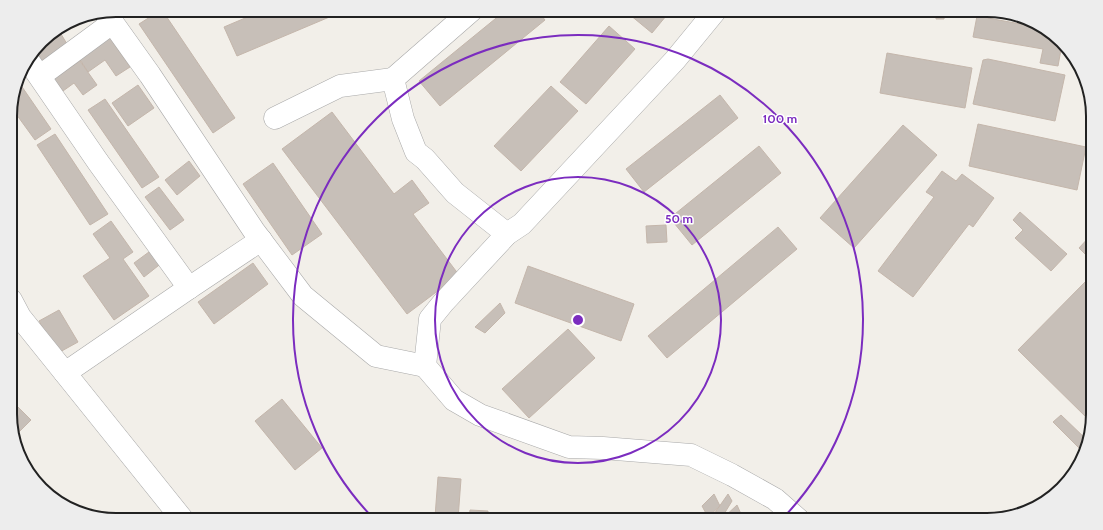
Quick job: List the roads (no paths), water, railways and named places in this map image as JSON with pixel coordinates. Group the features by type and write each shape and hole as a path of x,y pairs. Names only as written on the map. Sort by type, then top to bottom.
{"street":[{"path":"275,118 340,86 392,79 464,17"},
{"path":"425,366 430,319 443,303 507,234 522,224 675,60 710,17"},
{"path":"190,288 98,162 34,68 108,18 150,75 261,240 303,296 376,356 425,366 454,400 480,415 569,447 603,448 691,455 732,474 775,499 791,513"},
{"path":"392,79 403,119 416,152 425,159 455,193 507,234"},
{"path":"65,373 261,240"},
{"path":"17,316 178,513"}]}
